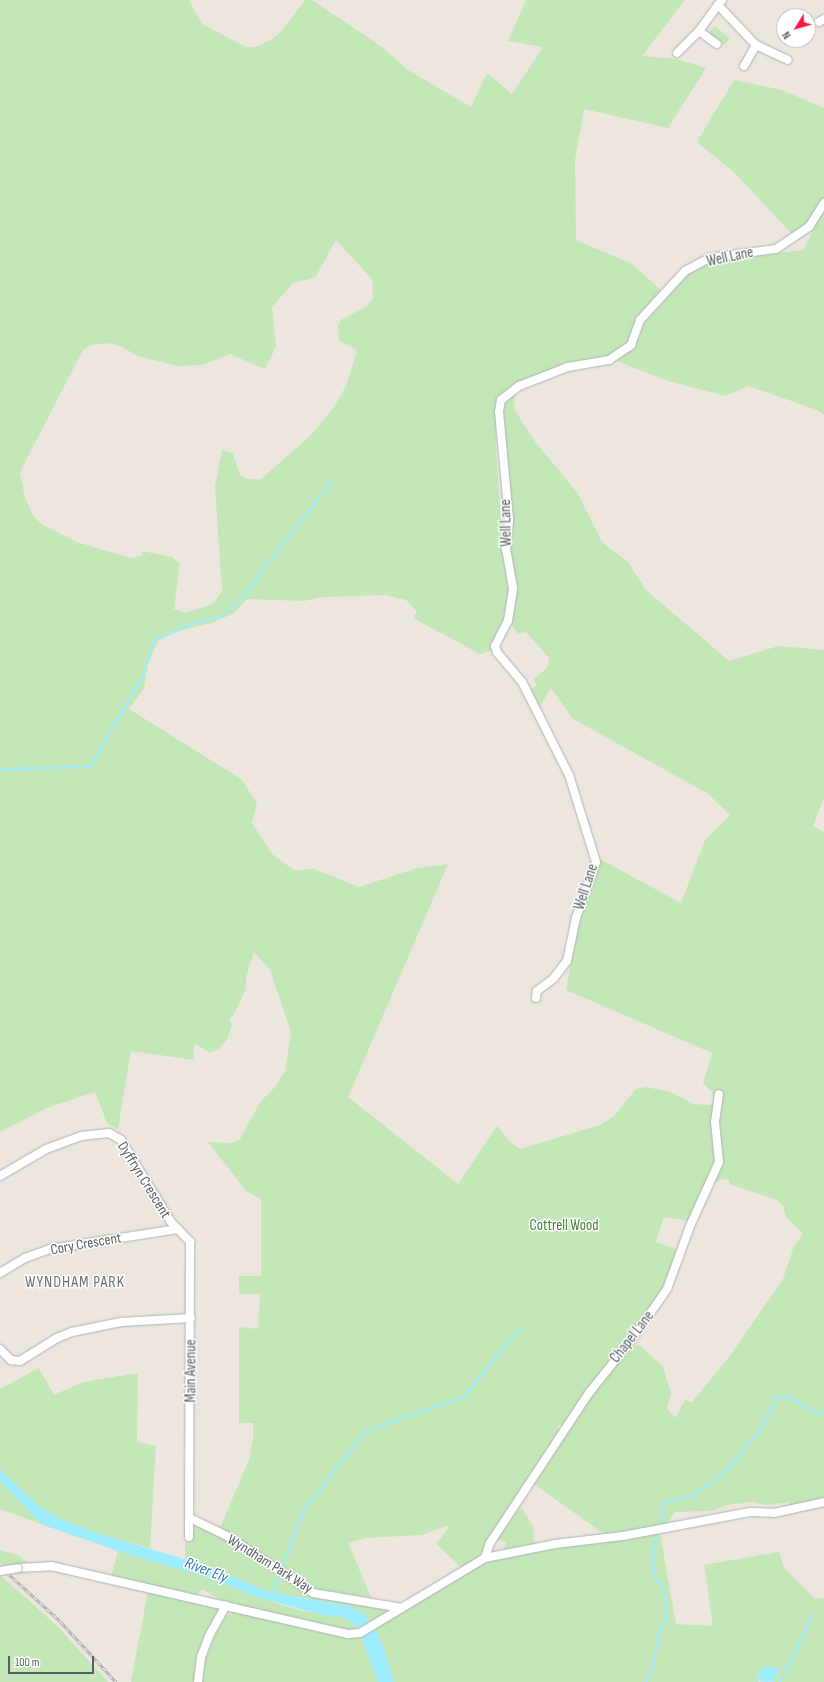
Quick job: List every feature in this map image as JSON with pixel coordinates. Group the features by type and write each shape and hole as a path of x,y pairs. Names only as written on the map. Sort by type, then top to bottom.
{"street":[{"path":"677,53 699,31 720,3 756,45 788,60"},
{"path":"699,31 717,44"},
{"path":"744,66 756,45"},
{"name":"Well Lane","path":"536,998 537,991 554,978 567,961 576,918 596,862 569,775 522,682 496,652 495,646 508,621 513,588 506,550 509,519 499,412 501,400 518,386 568,367 608,360 631,345 640,320 685,271 709,258 776,249 809,227 824,202"},
{"name":"Chapel Lane","path":"486,1558 490,1543 589,1392 633,1338 668,1289 690,1226 719,1162 715,1122 719,1094"},
{"name":"Dyffryn Crescent","path":"0,1176 46,1149 81,1136 109,1133 122,1140 177,1230"},
{"name":"Cory Crescent","path":"0,1273 26,1258 50,1249 177,1230"},
{"name":"Main Avenue","path":"177,1230 190,1242 191,1318 189,1537"},
{"path":"0,1349 11,1360 20,1361 57,1338 72,1332 121,1322 191,1318"},
{"path":"0,1571 18,1568 51,1566 348,1634 360,1633 486,1558 555,1544 623,1536 750,1512 774,1513 824,1502"},
{"name":"Wyndham Park Way","path":"190,1518 229,1537 313,1593 402,1608"},
{"path":"198,1682 201,1657 209,1636 226,1605"}],"green space":[{"name":"Cottrell Wood","path":"0,0 189,0 202,24 246,47 255,47 272,39 282,31 305,0 312,0 382,47 408,70 471,107 487,73 512,94 543,47 508,41 526,0 685,0 642,56 677,59 706,68 668,128 584,109 575,160 576,240 632,264 661,290 635,322 645,323 687,275 712,261 803,250 824,208 824,415 817,410 748,386 726,396 668,381 614,360 561,363 554,370 510,386 499,398 496,412 496,450 504,562 510,603 502,626 492,643 491,651 480,654 413,618 417,611 406,600 385,595 322,597 304,601 247,599 234,613 212,623 177,631 158,641 148,664 144,688 129,709 241,779 257,803 252,823 272,854 294,870 314,869 359,887 417,868 448,864 348,1097 458,1184 497,1126 510,1142 520,1149 600,1125 614,1116 636,1089 646,1087 671,1092 693,1104 710,1105 714,1100 712,1092 703,1083 712,1053 566,990 578,925 600,859 681,903 705,840 730,815 707,793 573,719 551,688 538,709 530,690 537,685 533,680 548,667 549,658 526,632 517,634 510,620 516,594 510,565 501,414 503,403 515,393 514,409 536,443 577,492 602,542 628,562 646,590 729,661 778,646 824,650 824,798 813,826 824,832 824,1498 789,1508 789,1502 767,1505 751,1502 727,1505 712,1511 675,1512 667,1524 607,1536 534,1484 564,1436 570,1432 568,1430 593,1391 629,1347 640,1345 663,1367 671,1393 667,1408 675,1418 685,1400 692,1402 729,1357 783,1279 794,1246 803,1234 786,1217 783,1206 777,1200 729,1184 729,1179 720,1180 706,1186 690,1221 664,1217 656,1242 680,1250 666,1289 563,1426 559,1425 558,1428 561,1431 479,1556 462,1568 436,1544 449,1527 446,1526 422,1535 366,1538 348,1543 371,1597 314,1589 220,1528 250,1457 253,1439 253,1423 239,1423 239,1327 258,1329 260,1294 239,1294 239,1276 261,1276 261,1199 246,1191 208,1142 231,1143 240,1139 260,1102 274,1088 285,1071 291,1032 270,970 254,952 246,977 246,989 233,1016 229,1018 232,1026 227,1039 220,1048 210,1053 194,1043 194,1060 131,1051 118,1129 107,1123 95,1092 47,1108 0,1132","holes":["336,240 372,279 373,298 367,306 341,320 338,325 339,341 357,350 347,384 334,407 311,435 261,479 248,479 240,475 233,453 222,450 215,486 222,591 214,603 186,613 174,609 180,564 172,557 142,551 142,556 130,558 77,542 43,525 34,517 25,498 20,472 83,350 91,345 107,343 121,346 137,356 178,366 203,365 230,354 265,369 276,347 272,307 293,283 315,278"]},
{"path":"715,26 730,39 724,45 708,33"},
{"path":"734,80 782,90 824,108 824,198 811,221 800,230 791,233 733,171 699,144 698,140"},
{"path":"39,1368 54,1395 83,1382 138,1373 137,1442 156,1446 150,1548 96,1533 60,1519 38,1506 0,1470 0,1389"},
{"path":"0,1481 43,1525 0,1509"},
{"path":"521,1507 533,1526 534,1543 537,1546 503,1551 506,1542 495,1539"},
{"path":"185,1522 189,1525 209,1528 298,1587 391,1611 370,1622 364,1614 349,1606 269,1592 185,1559"},
{"path":"660,1533 676,1624 713,1626 704,1565 779,1552 784,1568 815,1599 824,1598 824,1682 774,1682 779,1670 766,1666 757,1675 759,1682 394,1682 385,1651 375,1629 446,1583 493,1558"},
{"path":"0,1550 18,1555 27,1562 5,1567 0,1563"},
{"path":"118,1551 210,1578 257,1597 302,1611 344,1617 358,1628 352,1630 331,1627 223,1601 202,1589 196,1595 111,1577"},
{"path":"0,1575 57,1626 108,1682 0,1682"},
{"path":"148,1591 216,1607 218,1610 203,1641 194,1682 131,1682"},
{"path":"237,1611 323,1633 348,1638 361,1636 378,1682 202,1682 203,1665 219,1626 227,1615"}],"water":[{"name":"River Ely","path":"0,1470 38,1506 60,1519 96,1533 205,1565 269,1592 349,1606 364,1614 370,1622 358,1628 344,1617 326,1616 257,1597 210,1578 121,1552 43,1525 0,1481"},
{"path":"375,1629 385,1651 394,1682 378,1682 361,1636"},
{"path":"766,1666 779,1668 774,1682 758,1681 759,1671"}],"waterway":[{"path":"0,769 90,767 143,676 154,641 192,624 223,616 243,596 331,482"},
{"path":"282,1568 304,1510 366,1431 463,1397 520,1329"},
{"path":"661,1524 664,1518 662,1503 693,1496 728,1469 762,1428 776,1398 785,1396 791,1398 818,1414 824,1410"},
{"path":"646,1682 653,1668 658,1633 666,1620 665,1594 661,1584 656,1582 653,1570 656,1535"},
{"path":"272,1593 279,1576"},
{"path":"780,1682 793,1659 812,1615"}],"railway":[{"path":"0,1566 60,1621 116,1682"}],"district":[{"name":"WYNDHAM PARK","path":"75,1283"}]}
